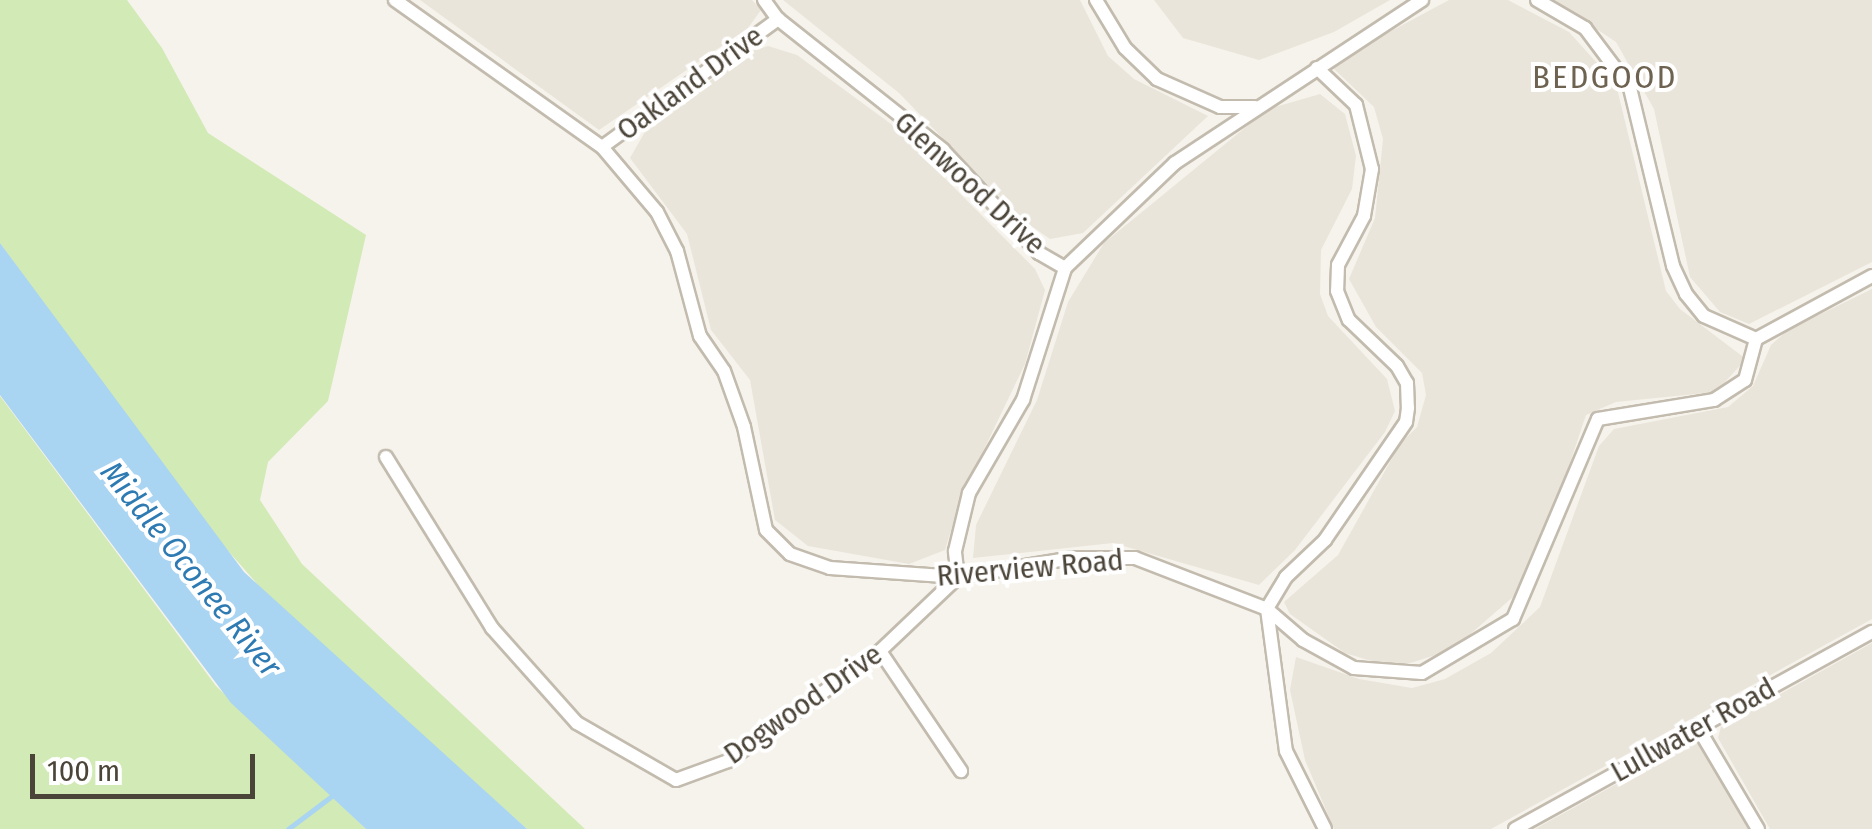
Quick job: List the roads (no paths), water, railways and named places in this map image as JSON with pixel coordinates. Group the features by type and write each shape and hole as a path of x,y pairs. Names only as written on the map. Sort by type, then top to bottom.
{"street":[{"name":"Riverview Road","path":"395,0 602,147 657,212 678,251 700,336 724,371 744,428 766,530 790,554 830,568 958,578 1073,558 1134,558 1266,609 1303,640 1354,668 1389,676 1422,674 1454,660 1513,618 1598,419 1714,400 1744,380 1756,339"},
{"name":"Glenwood Drive","path":"764,0 778,19 943,150 1039,253 1065,268 1123,205 1255,107 1422,0"},
{"path":"1096,0 1125,48 1157,78 1220,107 1255,107"},
{"path":"1538,0 1585,28 1630,88 1673,266 1686,294 1704,316 1756,339 1872,276"},
{"name":"Oakland Drive","path":"602,147 778,19"},
{"path":"1318,68 1356,105 1372,169 1364,216 1338,265 1337,291 1349,320 1397,366 1407,383 1408,408 1406,422 1325,540 1286,577 1266,609 1286,751 1325,829"},
{"path":"958,578 954,550 969,493 1024,400 1065,268"},
{"name":"Dogwood Drive","path":"386,457 492,628 533,676 577,723 676,780 728,761 880,652 958,578"},
{"name":"Lullwater Road","path":"1515,829 1872,632"},
{"path":"880,652 961,770"},
{"path":"1698,726 1758,829"}],"water":[{"name":"Middle Oconee River","path":"0,243 244,572 527,829 366,829 231,703 0,395"}],"waterway":[{"path":"288,829 333,795"}],"district":[{"name":"BEDGOOD","path":"1605,77"}]}
